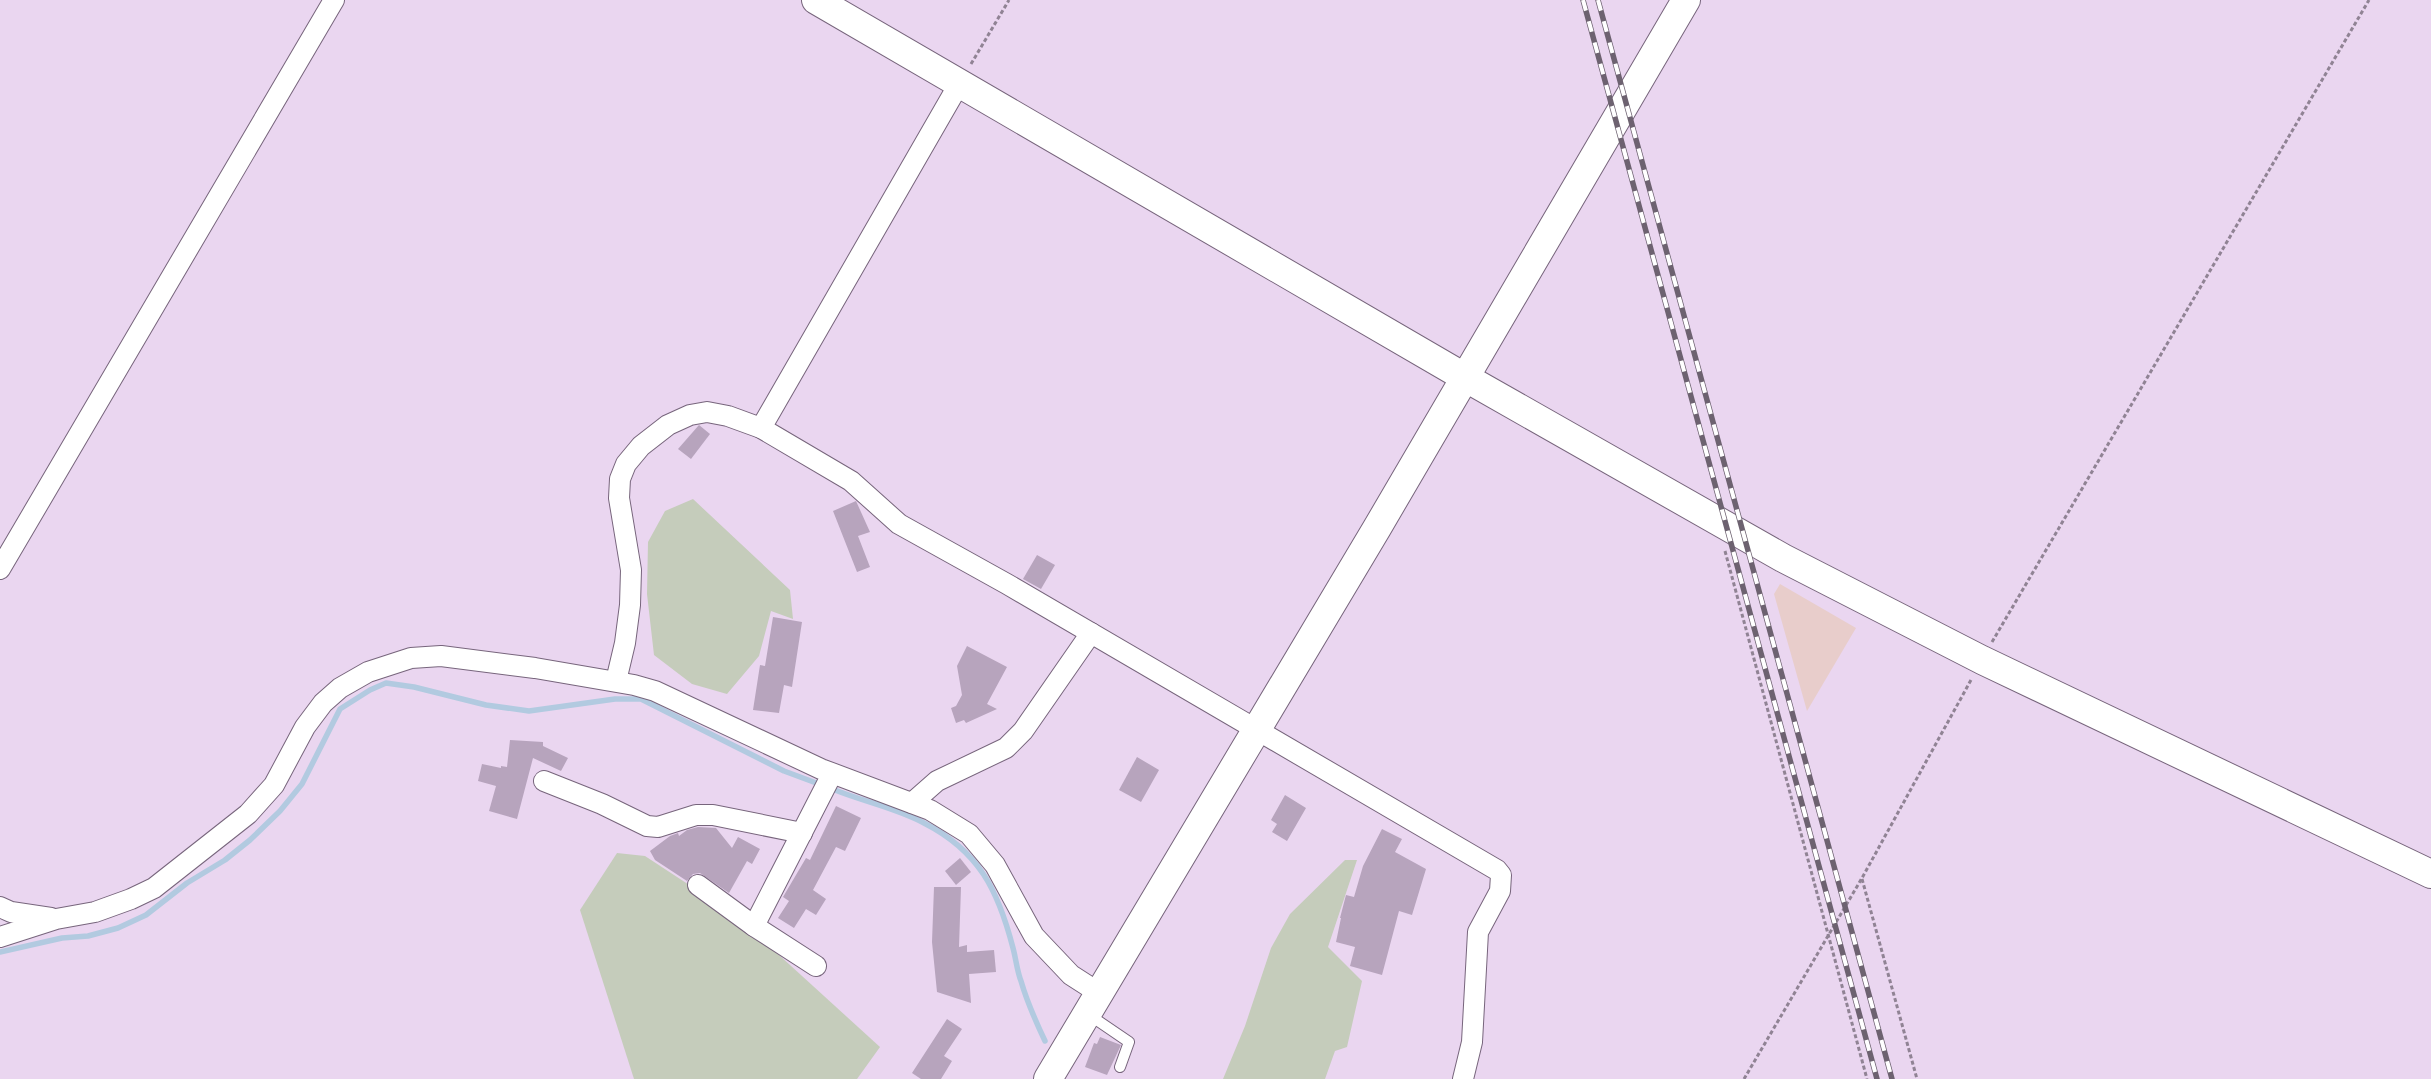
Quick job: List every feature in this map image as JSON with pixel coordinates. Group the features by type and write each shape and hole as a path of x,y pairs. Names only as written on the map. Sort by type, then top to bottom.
{"street":[{"path":"0,569 334,0"},
{"path":"816,0 1466,378 1783,558 1982,660 2431,874"},
{"path":"1048,1079 1466,378 1686,0"},
{"path":"761,428 960,84"},
{"path":"616,682 625,643 630,605 630,570 619,498 620,479 626,464 641,446 668,425 690,415 707,412 728,416 761,428 851,481 899,524 1091,633 1497,870 1500,875 1500,891 1478,932 1472,1042 1463,1079"},
{"path":"912,803 937,781 1006,748 1023,731 1091,633"},
{"path":"0,937 56,919 95,912 131,899 154,888 248,814 274,785 305,727 323,703 340,688 368,672 412,658 441,656 616,682 655,691 832,774 930,810 969,834 995,865 1034,936 1072,975 1093,1003"},
{"path":"754,926 832,774"},
{"path":"544,781 602,804 648,826 658,827 696,816 713,815 802,833"},
{"path":"698,885 754,926 816,966"},
{"path":"0,908 11,912 56,919"}],"lane":[{"path":"1093,1003 1129,1042 1120,1067"}],"path":[{"path":"960,84 1009,0"},
{"path":"1744,1079 1862,878 1982,660 2369,0"},
{"path":"1724,549 1867,1079"},
{"path":"1862,878 1917,1079"}],"shaded area":[{"path":"1780,584 1856,628 1807,711 1774,594"}],"green space":[{"path":"693,499 790,590 793,619 771,611 759,656 727,694 692,684 654,655 647,594 648,542 665,511"},
{"path":"617,853 645,856 735,915 880,1047 857,1079 634,1079 580,910"},
{"path":"1345,860 1357,860 1328,947 1362,981 1347,1047 1335,1051 1325,1079 1223,1079 1245,1026 1271,948 1290,914"}],"building":[{"path":"699,425 710,434 691,459 678,449"},
{"path":"856,501 870,532 858,536 870,567 857,572 833,511"},
{"path":"1037,555 1055,565 1041,589 1023,579"},
{"path":"773,617 802,622 792,687 784,685 779,713 753,710 760,665 765,666"},
{"path":"967,646 1007,667 987,704 997,709 966,723 964,720 956,723 951,708 956,706 962,695 957,666"},
{"path":"510,740 543,742 543,746 568,758 561,771 533,758 517,819 489,811 496,786 478,781 482,764 501,768 501,766 507,767"},
{"path":"1137,757 1159,770 1141,802 1119,790"},
{"path":"1285,795 1306,808 1287,841 1272,832 1277,824 1271,820"},
{"path":"836,806 861,818 845,851 836,847 813,890 826,899 816,915 806,909 794,928 778,918 789,901 783,897 806,858 810,860"},
{"path":"698,827 716,828 732,848 738,837 760,849 752,864 747,861 729,893 700,873 693,874 687,881 655,860 650,851 670,836 678,833 679,836 687,830"},
{"path":"1382,829 1402,839 1395,852 1426,869 1412,915 1399,911 1382,975 1350,966 1355,947 1336,942 1346,895 1354,897 1363,866"},
{"path":"960,858 971,872 956,885 945,871"},
{"path":"934,887 961,887 959,947 967,945 967,952 994,950 996,972 969,974 971,1003 937,992 932,942"},
{"path":"947,1019 962,1029 944,1056 952,1061 941,1079 921,1079 912,1073"},
{"path":"1100,1037 1121,1045 1107,1075 1085,1067 1094,1043 1097,1044"}],"waterway":[{"path":"0,952 62,938 88,936 118,928 146,915 187,883 225,860 250,840 280,811 302,784 340,709 370,690 386,683 414,687 486,705 529,711 615,699 641,699 784,771 819,784"},
{"path":"835,790 902,813 924,823 959,846 984,874 993,890 1007,927 1023,989 1045,1041"}],"railway":[{"path":"1583,0 1877,1079"},
{"path":"1598,0 1892,1079"}]}
